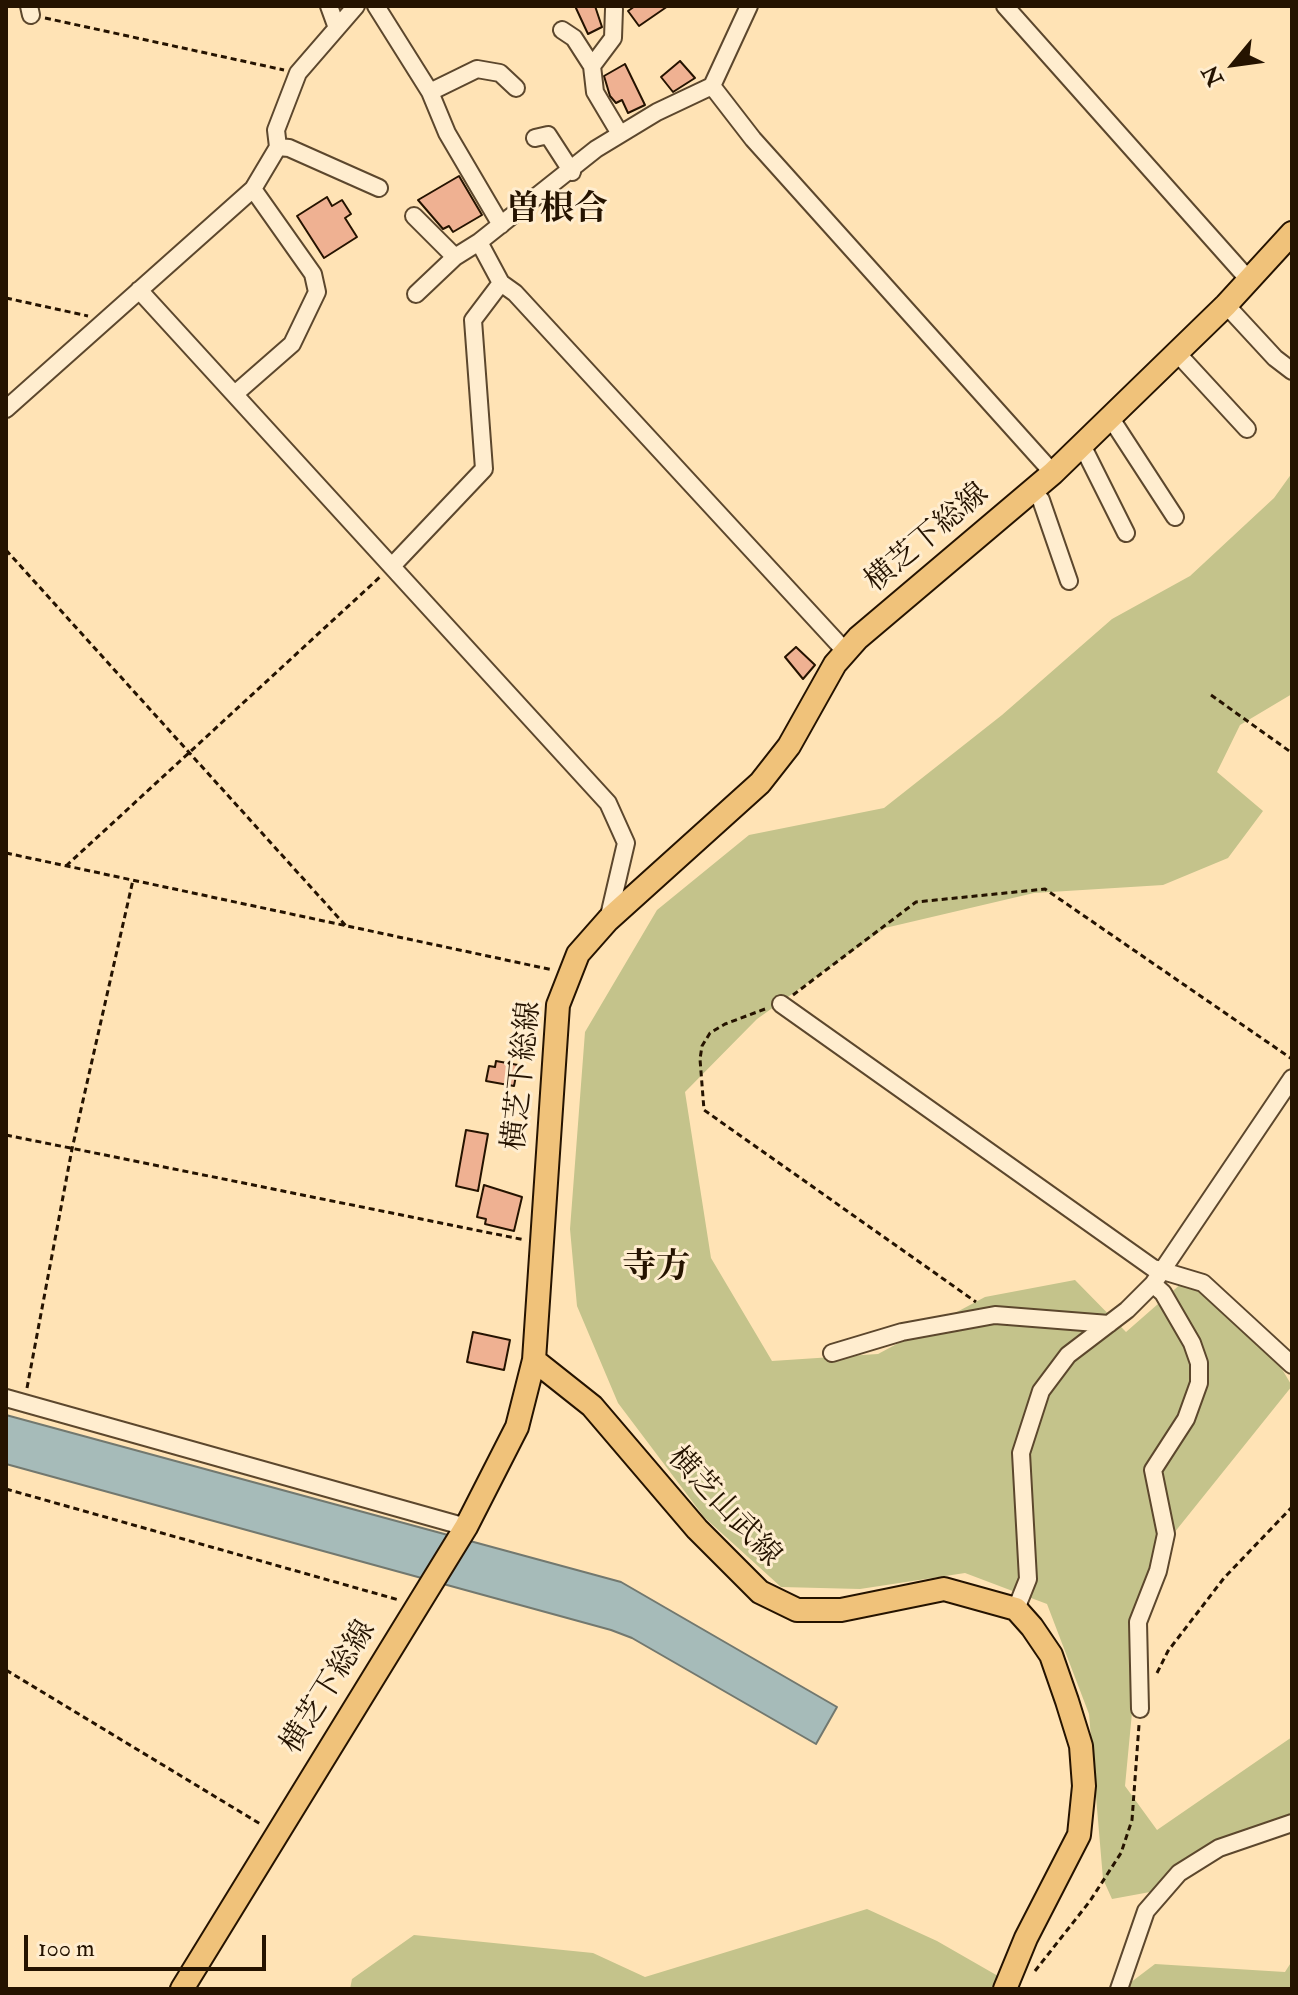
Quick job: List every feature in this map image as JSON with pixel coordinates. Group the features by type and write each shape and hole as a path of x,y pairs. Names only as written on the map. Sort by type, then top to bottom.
{"main road":[{"name":"横芝下総線","path":"182,1989 466,1527 517,1427 534,1360 551,1064 558,1005 578,954 608,920 760,783 789,746 821,685 846,652 1053,473 1226,305 1291,236"},
{"name":"横芝山武線","path":"534,1360 592,1406 697,1529 760,1592 797,1610 841,1610 944,1589 1016,1609"},
{"path":"1005,1989 1026,1938 1079,1835 1084,1786 1081,1746 1051,1655 1016,1609"}],"street":[{"path":"329,6 337,28"},
{"path":"6,409 253,189 278,147 276,130 298,73 356,6"},
{"path":"376,6 430,92 447,133 501,225"},
{"path":"1005,6 1249,280"},
{"path":"592,66 613,38 614,9"},
{"path":"416,294 455,257 620,134 712,86 744,9"},
{"path":"562,30 574,38 592,66 595,92 620,134"},
{"path":"430,92 477,69 500,73 516,88"},
{"path":"712,86 753,139 1053,473"},
{"path":"535,138 548,135 572,172"},
{"path":"278,147 289,148 379,188"},
{"path":"236,393 292,344 317,292 313,274 253,189"},
{"path":"414,216 455,257"},
{"path":"479,242 501,283 515,293 846,652"},
{"path":"393,565 484,469 473,320 501,283"},
{"path":"139,290 608,803 626,843 608,920"},
{"path":"1226,305 1275,358 1292,371"},
{"path":"1177,353 1247,429"},
{"path":"1110,417 1175,517"},
{"path":"1082,445 1126,533"},
{"path":"1032,490 1041,500 1069,581"},
{"path":"781,1004 1153,1268 1163,1293 1192,1343 1199,1363 1199,1383 1186,1419 1153,1470 1166,1534 1158,1571 1138,1622 1140,1709"},
{"path":"1016,1609 1028,1579 1021,1453 1041,1391 1068,1355 1109,1324 1157,1276 1292,1078"},
{"path":"1157,1276 1203,1283 1292,1365"},
{"path":"832,1353 902,1332 995,1315 1109,1324"},
{"path":"6,1398 466,1527"},
{"path":"1119,1989 1146,1911 1179,1873 1219,1848 1292,1823"}],"path":[{"path":"30,10 298,73"},
{"path":"6,298 105,319"},
{"path":"6,550 346,926"},
{"path":"66,866 393,565"},
{"path":"1211,695 1292,753"},
{"path":"6,853 568,973"},
{"path":"24,1403 72,1149 133,880"},
{"path":"1064,899 1292,1059"},
{"path":"6,1135 484,1233 541,1240"},
{"path":"6,1489 417,1605"},
{"path":"1154,1677 1168,1651 1224,1578 1292,1507"},
{"path":"6,1670 275,1834"},
{"path":"1028,1979 1090,1901 1121,1853 1132,1820 1140,1709"}],"shaded area":[{"path":"1292,473 1292,694 1240,725 1217,772 1263,811 1228,858 1163,885 1034,893 885,928 757,1019 685,1092 711,1258 772,1361 878,1354 985,1297 1075,1280 1126,1332 1191,1275 1260,1332 1292,1386 1174,1533 1137,1660 1125,1786 1157,1830 1292,1737 1292,1823 1264,1830 1161,1890 1112,1899 1103,1879 1089,1714 1047,1604 965,1573 860,1589 781,1587 704,1517 618,1403 577,1306 570,1229 585,1032 657,910 749,835 884,808 1002,715 1112,619 1190,576 1274,498"},
{"path":"6,1415 621,1582 837,1707 816,1744 632,1638 611,1630 6,1464"},
{"path":"867,1909 937,1941 998,1976 994,1989 350,1989 352,1979 414,1935 593,1953 645,1977"},
{"path":"1292,1961 1292,1989 1122,1989 1155,1964 1285,1972"}],"building":[{"path":"575,6 595,6 602,27 588,34"},
{"path":"635,6 668,6 639,26 628,11"},
{"path":"680,61 695,78 673,92 661,77"},
{"path":"625,64 645,105 628,113 622,100 616,103 610,96 604,76"},
{"path":"459,176 482,215 453,232 449,226 443,229 418,200"},
{"path":"327,197 332,206 342,200 351,214 345,218 357,237 324,258 297,216"},
{"path":"796,647 815,665 803,679 785,657"},
{"path":"496,1061 518,1065 514,1086 486,1081 489,1066 495,1067"},
{"path":"466,1130 488,1134 478,1191 456,1186"},
{"path":"484,1185 522,1197 514,1231 485,1224 486,1219 477,1217"},
{"path":"473,1332 510,1340 504,1370 467,1362"}],"district":[{"name":"曽根合","path":"557,212"},
{"name":"寺方","path":"656,1270"}]}
